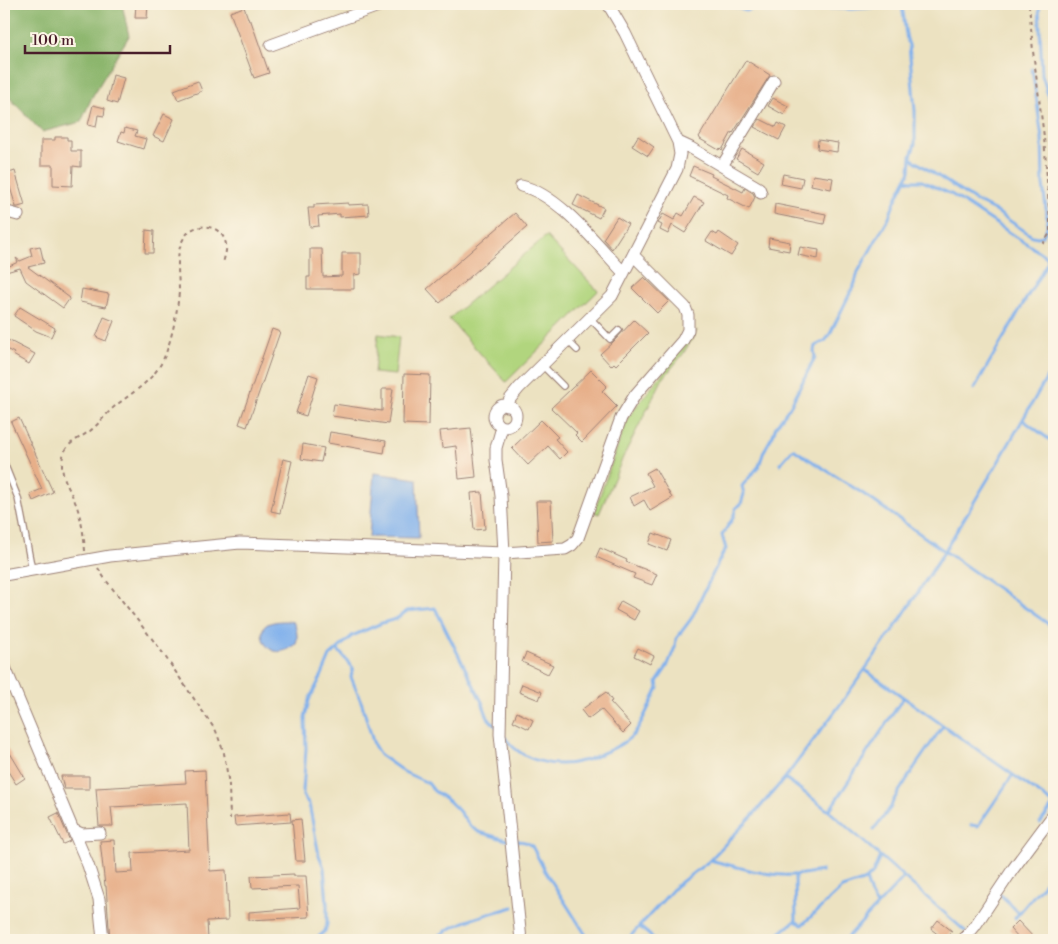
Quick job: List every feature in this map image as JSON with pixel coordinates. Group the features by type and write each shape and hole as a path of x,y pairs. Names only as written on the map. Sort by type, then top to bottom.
{"street":[{"path":"271,45 384,4"},
{"path":"521,940 500,734 504,553 496,448 502,427 513,424 516,417 513,410 507,406 510,399 612,296 677,169 680,154 678,142 622,26 608,4"},
{"path":"722,166 774,81"},
{"path":"678,142 759,188 761,193"},
{"path":"521,186 530,188 560,207 624,273"},
{"path":"4,211 18,215"},
{"path":"4,575 89,560 240,543 504,553 565,549 578,538 620,418 635,395 678,347 688,330 688,315 685,306 633,255"},
{"path":"4,665 88,865 99,899 103,940"},
{"path":"963,940 975,926 1013,869 1054,814"},
{"path":"73,830 82,834 100,833"}],"lane":[{"path":"590,318 610,339 619,330"},
{"path":"567,340 577,350"},
{"path":"542,365 562,386"},
{"path":"4,464 18,498 32,570"}],"path":[{"path":"1029,4 1032,51 1044,136 1050,220 1050,233 1043,244"},
{"path":"223,263 227,249 225,239 216,229 203,225 191,230 184,236 178,255 179,293 176,315 165,354 159,367 142,388 114,408 91,430 67,447 63,455 62,464 64,478 78,508 89,560 160,649 216,731 224,753 230,785 230,819"}],"green space":[{"path":"4,4 122,4 129,36 92,97 81,122 42,132 4,92"},
{"path":"546,236 598,291 506,382 449,319"},
{"path":"697,330 683,354 662,380 624,455 599,514 594,512 628,417"},
{"path":"378,334 399,337 395,375 374,373"}],"water":[{"path":"374,473 417,479 419,538 369,537"},
{"path":"293,622 295,627 296,644 287,650 278,652 272,650 267,646 262,635 265,626 270,623"}],"building":[{"path":"136,4 148,4 147,18 135,18"},
{"path":"244,7 249,21 251,21 269,73 254,78 230,12"},
{"path":"746,60 770,75 722,150 720,148 719,150 699,137"},
{"path":"113,75 124,78 117,104 107,101"},
{"path":"198,81 202,91 178,100 174,90"},
{"path":"773,98 788,106 784,115 768,106"},
{"path":"93,105 105,108 104,116 98,115 96,127 88,125"},
{"path":"164,114 174,119 164,141 153,136"},
{"path":"760,119 776,127 778,123 786,127 779,140 754,127"},
{"path":"125,128 137,131 135,136 146,139 143,149 118,141 121,132 124,133"},
{"path":"638,136 654,147 648,156 632,146"},
{"path":"55,137 67,137 67,140 71,140 71,151 81,151 81,167 73,166 72,186 53,185 53,165 41,165 41,140 55,140"},
{"path":"818,140 838,143 837,152 817,149"},
{"path":"742,149 764,162 758,172 736,159"},
{"path":"693,166 712,174 711,176 743,192 745,188 753,193 755,197 749,209 727,198 728,195 689,176"},
{"path":"15,171 25,205 18,207 16,207 6,174"},
{"path":"783,174 803,178 801,188 781,184"},
{"path":"813,175 833,178 831,189 811,185"},
{"path":"578,195 604,208 599,218 573,205"},
{"path":"694,197 704,202 685,233 672,225 668,234 660,230 662,225 658,223 663,214 674,220 678,213 683,216"},
{"path":"348,203 348,205 368,204 369,215 340,217 340,214 318,216 319,226 310,227 308,208 314,208 314,205"},
{"path":"775,204 826,214 824,224 774,214"},
{"path":"515,213 527,227 440,303 427,289"},
{"path":"617,217 628,224 612,249 603,239"},
{"path":"146,230 154,231 153,253 145,253"},
{"path":"712,232 717,235 719,232 738,245 731,256 706,241"},
{"path":"769,238 790,242 789,251 768,247"},
{"path":"40,246 44,263 28,267 70,298 63,308 26,281 20,268 6,272 5,268 18,262 16,258 20,261 32,256 30,248"},
{"path":"800,247 819,250 818,259 798,255"},
{"path":"310,249 322,249 323,277 342,276 342,253 361,253 361,274 354,275 354,289 307,289 307,277 310,277"},
{"path":"644,277 669,301 657,313 632,288"},
{"path":"82,289 109,294 106,307 80,302"},
{"path":"20,307 55,328 51,337 36,331 14,316"},
{"path":"104,317 114,321 106,341 96,337"},
{"path":"634,320 648,333 616,365 614,363 611,366 600,354"},
{"path":"272,329 280,332 247,427 239,424"},
{"path":"4,338 35,354 29,364 4,348"},
{"path":"591,370 607,386 602,391 617,406 582,442 575,435 577,433 551,408"},
{"path":"309,374 318,377 306,416 296,413"},
{"path":"404,374 430,375 429,425 403,424"},
{"path":"382,389 393,389 388,424 332,416 334,404 382,411"},
{"path":"19,418 53,492 33,501 30,494 42,489 11,422"},
{"path":"541,420 558,437 555,439 567,452 560,459 548,446 528,465 512,448"},
{"path":"471,428 476,477 459,479 456,446 442,448 440,431"},
{"path":"330,432 386,441 384,453 328,443"},
{"path":"303,444 324,448 321,462 301,459"},
{"path":"283,459 292,461 280,513 271,511"},
{"path":"655,468 672,498 650,511 644,500 634,506 630,497 653,486 646,473"},
{"path":"482,492 485,529 474,530 471,493"},
{"path":"536,501 551,501 553,541 538,542"},
{"path":"653,533 671,540 667,551 649,544"},
{"path":"600,548 627,560 626,562 657,574 652,585 633,578 635,574 596,557"},
{"path":"621,601 639,611 634,620 616,610"},
{"path":"638,648 654,656 650,664 634,656"},
{"path":"526,653 553,665 548,674 522,662"},
{"path":"522,684 542,692 539,700 519,692"},
{"path":"606,692 612,701 610,702 631,725 623,733 601,709 588,719 581,710"},
{"path":"517,712 533,720 529,729 513,721"},
{"path":"4,743 25,778 16,784 4,765"},
{"path":"205,770 210,871 226,870 228,920 207,921 208,940 110,940 100,841 114,840 116,873 133,872 132,853 189,850 187,803 111,807 113,826 99,826 96,788 186,783 185,771"},
{"path":"61,776 89,776 89,789 64,789"},
{"path":"58,813 70,841 63,844 50,817"},
{"path":"290,813 291,822 235,826 234,817"},
{"path":"301,819 305,861 296,861 292,820"},
{"path":"294,874 294,876 306,876 309,917 249,920 249,912 300,908 298,886 252,888 251,876"},
{"path":"938,920 952,931 945,940 931,929"},
{"path":"1018,921 1036,940 1020,940 1010,929"}],"waterway":[{"path":"504,736 511,745 528,757 538,761 560,764 593,758 623,743 635,732 658,688 657,682 667,667 676,639 691,619 726,549 722,535 733,518 736,508 741,504 744,494 742,486 759,466 776,426 791,405 815,357 815,346 825,341 829,336 855,283 858,272 889,217 910,171 911,156 915,144 915,111 909,45 901,5 852,9 803,8 792,5 757,7 746,11 728,4"},
{"path":"1039,4 1042,75 1054,114"},
{"path":"912,159 1032,236 1043,236 1047,227 1047,217 1043,184 1042,138 1032,69"},
{"path":"1046,91 1054,89"},
{"path":"907,180 922,181 951,194 1047,257 1048,261 974,389"},
{"path":"627,940 676,886 708,862 754,814 785,778 837,709 900,620 944,552 1054,365"},
{"path":"1023,420 1054,443"},
{"path":"780,464 793,449 862,493 1054,628"},
{"path":"315,940 325,931 327,903 324,868 319,855 309,804 303,796 306,749 305,718 309,700 330,656 352,636 396,619 407,611 435,608 482,702 488,718 497,727"},
{"path":"338,650 353,668 351,677 362,704 374,745 380,755 404,772 428,783 434,791 458,810 471,827 479,832 507,840"},
{"path":"865,670 1054,804"},
{"path":"829,811 903,698"},
{"path":"874,829 891,807 916,765 943,726"},
{"path":"971,825 978,826 1012,776"},
{"path":"785,778 829,811 965,931"},
{"path":"1040,823 1054,804"},
{"path":"513,840 525,842 532,846 545,871 589,940"},
{"path":"795,921 802,925 842,888 869,877 873,873 880,856"},
{"path":"710,860 774,874 793,875 822,871"},
{"path":"1015,918 1054,872"},
{"path":"995,888 995,885 1004,873"},
{"path":"771,940 796,920 795,875"},
{"path":"845,940 904,877"},
{"path":"866,879 871,895 877,905"},
{"path":"1000,894 1019,913"},
{"path":"434,940 442,933 461,923 513,907"},
{"path":"639,926 655,940"},
{"path":"971,936 977,940"}]}
